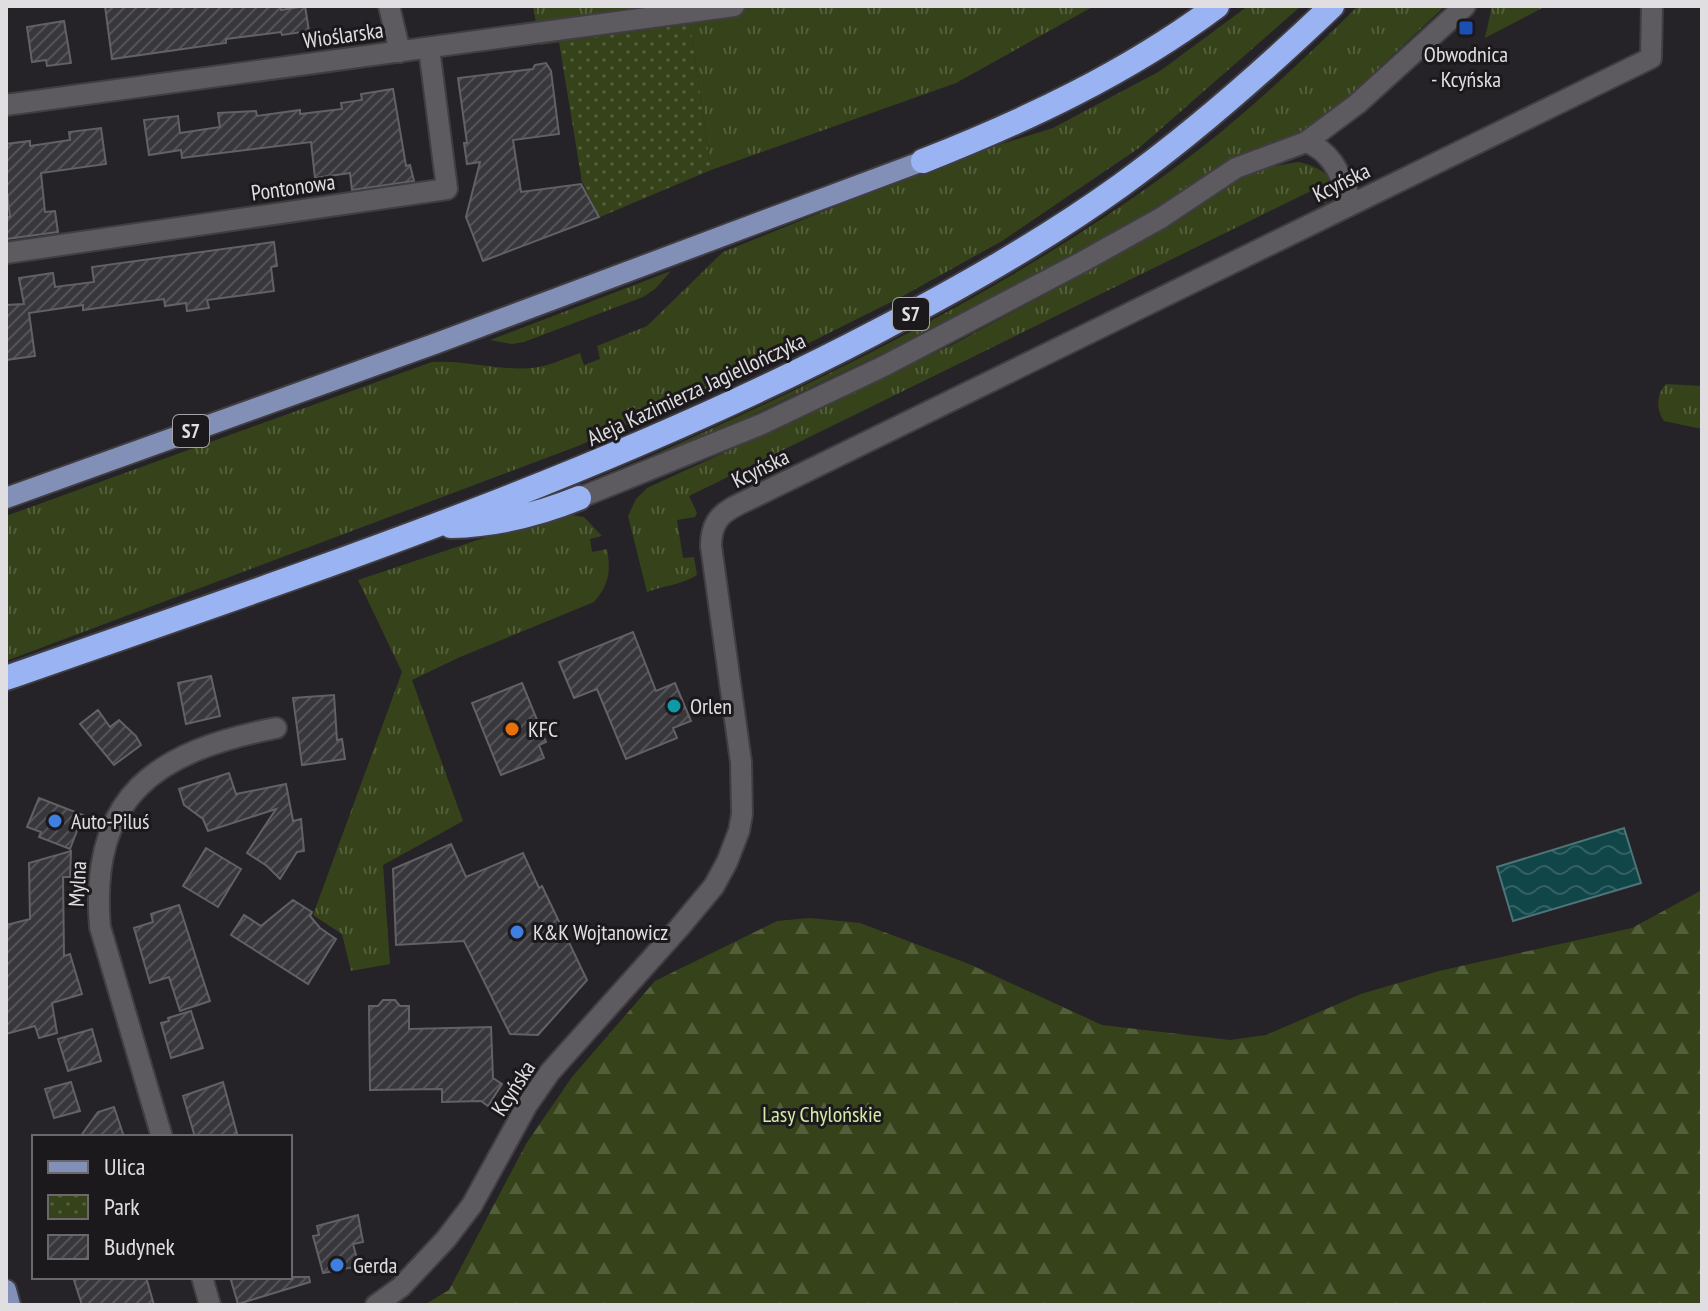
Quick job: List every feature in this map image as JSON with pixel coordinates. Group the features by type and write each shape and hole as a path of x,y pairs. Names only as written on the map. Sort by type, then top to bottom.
{"highway":[{"name":"S7","path":"923,161 1033,116 1085,90 1162,45 1217,6"},
{"name":"Aleja Kazimierza Jagiellończyka","path":"6,678 433,526 606,460 832,355 967,284 1092,205 1162,155 1282,54 1332,6"},
{"path":"433,526 486,525 548,510 579,498"}],"main road":[{"name":"S7","path":"6,498 437,343 923,161"},
{"path":"6,1290 10,1305"}],"street":[{"path":"389,6 400,52"},
{"name":"Wioślarska","path":"6,105 734,6"},
{"path":"579,498 762,424 894,361 1108,248 1161,218 1236,168 1306,142 1357,104 1465,6"},
{"name":"Kcyńska","path":"376,1305 401,1287 446,1239 472,1205 527,1105 550,1072 679,928 714,886 727,862 742,814 741,762 711,546 711,529 715,520 756,496 1651,58 1652,6"},
{"name":"Pontonowa","path":"6,253 447,189 429,48"},
{"path":"1306,142 1326,153 1337,168 1352,203"},
{"name":"Mylna","path":"161,1135 100,927 97,892 105,841 126,801 146,779 175,759 236,735 276,728"},
{"path":"203,1279 210,1305"}],"green space":[{"path":"533,6 1094,6 956,83 711,170 690,24 540,45"},
{"path":"1248,6 1301,6 1139,148 1002,241 901,297 793,351 578,446 6,661 6,516 432,362 520,369 544,366 580,353 584,365 600,359 597,346 647,326 723,252 953,159 1053,128 1160,71"},
{"path":"1358,6 1445,6 1331,113 1307,130 1246,153 1149,213 934,329 674,452 550,500 710,430 868,354 1021,269 1096,223 1218,135"},
{"path":"1492,6 1546,6 1485,38"},
{"path":"690,24 711,170 600,217 582,182 559,42"},
{"path":"1298,162 1322,171 1333,183 1335,189 1332,197 1325,204 1317,188 689,496 697,513 695,517 677,520 683,558 694,557 697,575 647,592 628,516 636,499 647,488 954,344 1182,218 1244,176 1265,168"},
{"path":"671,271 643,297 524,342 512,344 490,340"},
{"path":"1666,384 1702,386 1702,429 1664,421 1658,402"},
{"path":"559,513 584,517 602,536 590,539 592,552 607,549 609,571 606,583 594,602 412,680 463,821 383,865 390,964 351,971 342,934 313,915 402,672 358,580"},
{"name":"Lasy Chylońskie","path":"1702,890 1702,1305 424,1305 449,1290 526,1144 572,1077 655,981 777,921 810,918 860,923 969,964 1102,1025 1230,1040 1266,1035 1361,994 1439,971 1632,928"}],"water":[{"path":"1624,828 1641,883 1513,921 1497,867"}],"building":[{"path":"105,6 280,6 281,10 305,6 309,31 226,39 226,43 112,59"},
{"path":"64,21 71,63 47,66 46,60 32,62 27,27"},
{"path":"546,63 551,71 559,134 513,140 521,192 581,184 599,217 483,261 466,217 480,162 467,164 458,78 533,69 535,65"},
{"path":"393,89 406,166 410,165 414,181 352,190 350,173 315,178 311,142 182,158 181,150 149,155 144,120 178,116 180,133 220,127 218,113 256,111 257,116 300,110 300,114 342,109 341,103 362,100 361,94"},
{"path":"101,128 106,164 41,173 45,212 55,211 58,232 6,239 6,217 10,217 6,144 30,141 30,146 70,140 69,132"},
{"path":"274,242 277,266 271,267 274,291 207,300 209,308 187,311 186,303 165,306 164,299 83,310 83,305 29,313 35,356 6,360 6,305 24,304 19,278 53,273 55,287 94,282 92,267"},
{"path":"633,632 656,691 675,683 691,721 673,728 677,738 626,759 597,689 574,698 559,662"},
{"path":"211,676 220,716 186,724 178,683"},
{"name":"KFC","path":"522,683 546,742 539,745 544,758 501,775 472,703"},
{"path":"334,695 337,740 342,739 345,759 302,765 293,698"},
{"path":"98,710 110,727 119,720 141,745 114,765 80,724"},
{"path":"229,773 236,794 286,784 293,821 301,819 304,851 297,852 280,879 247,853 276,809 208,831 203,819 184,805 179,789"},
{"name":"Auto-Piluś","path":"39,798 83,815 70,849 39,837 41,832 27,827"},
{"path":"451,844 466,877 523,853 587,980 538,1035 510,1034 464,941 396,945 393,869"},
{"path":"206,848 241,869 218,907 183,886"},
{"path":"71,851 70,877 63,877 64,956 70,954 82,994 52,1003 57,1033 39,1038 35,1026 6,1034 6,925 30,919 29,863"},
{"path":"293,900 312,912 310,916 320,928 336,939 308,984 231,935 244,915 261,926"},
{"path":"179,905 210,1001 180,1011 169,977 150,983 134,928 153,922 151,914"},
{"path":"383,1000 395,1000 400,1006 409,1006 409,1029 491,1027 493,1078 502,1084 488,1106 481,1101 442,1102 442,1089 370,1090 369,1006 378,1006"},
{"path":"191,1011 203,1048 171,1058 161,1023"},
{"path":"92,1029 101,1061 68,1071 58,1039"},
{"path":"71,1082 80,1111 54,1118 45,1089"},
{"path":"223,1082 237,1135 194,1135 183,1096"},
{"path":"114,1107 123,1135 81,1135 98,1112"},
{"path":"358,1215 363,1242 353,1244 359,1266 323,1273 313,1236 319,1235 317,1226"},
{"path":"309,1277 310,1282 238,1304 231,1279"},
{"path":"74,1279 147,1279 154,1305 82,1305"}],"place":[{"name":"Obwodnica - Kcyńska","path":"1466,28"},
{"name":"Orlen","path":"674,706"},
{"name":"KFC","path":"512,729"},
{"name":"Auto-Piluś","path":"55,821"},
{"name":"K&K Wojtanowicz","path":"517,932"},
{"name":"Gerda","path":"337,1265"}]}
